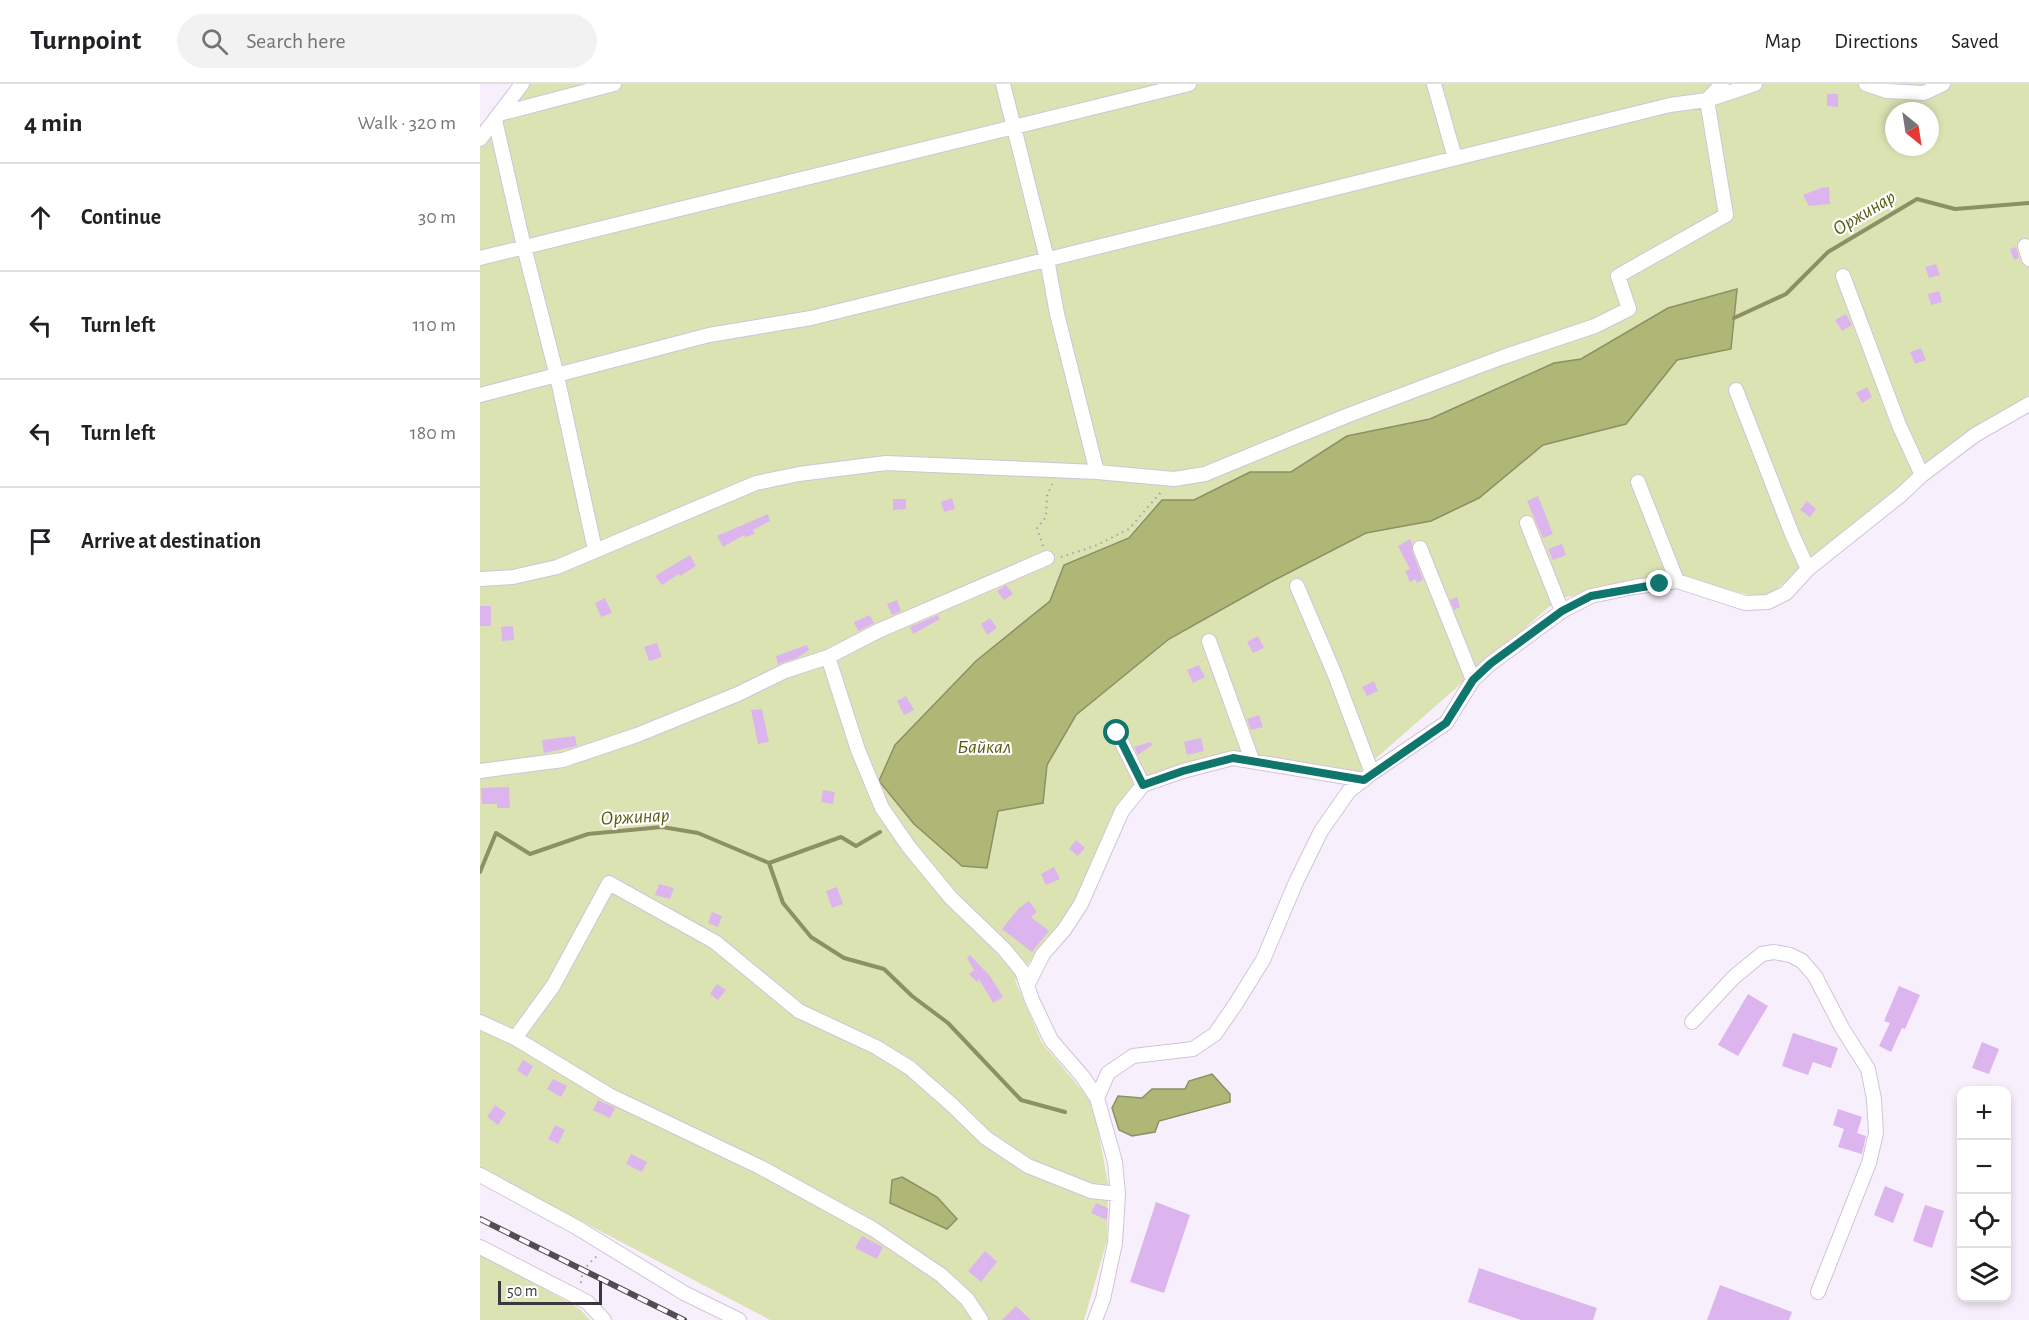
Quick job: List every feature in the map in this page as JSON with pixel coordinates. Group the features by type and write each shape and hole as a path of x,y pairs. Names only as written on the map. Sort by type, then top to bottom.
{"street":[{"path":"480,139 522,84"},
{"path":"497,117 614,84"},
{"path":"1003,84 1047,259 1057,314 1097,471"},
{"path":"480,258 1189,84"},
{"path":"1434,84 1455,158"},
{"path":"1707,100 1722,84"},
{"path":"480,395 709,335 812,318 1670,105 1707,100 1755,84"},
{"path":"1866,84 1887,91 1924,93 1943,84"},
{"path":"480,579 513,577 557,567 756,483 799,474 886,463 1097,471 1174,479 1205,474 1346,416 1503,357 1595,326 1629,309 1618,276 1726,215 1707,100"},
{"path":"497,117 524,247 557,376 595,550"},
{"path":"1843,276 1899,425 1922,475"},
{"path":"1736,390 1808,569"},
{"path":"1097,1098 1108,1073 1133,1056 1193,1049 1215,1034 1263,960 1296,882 1321,831 1348,791 1446,723 1473,680 1490,664 1562,611 1591,596 1677,581 1745,603 1768,602 1786,593 1808,569 1902,494 1922,475 1975,435 2029,404"},
{"path":"1638,482 1677,581"},
{"path":"1527,523 1562,611"},
{"path":"1420,548 1473,680"},
{"path":"480,771 563,760 637,735 738,694 785,671 828,657 878,631 1047,558"},
{"path":"1297,586 1335,675 1368,776"},
{"path":"1209,641 1252,760"},
{"path":"828,657 858,750 882,808 909,847 951,898 1004,949 1023,971 1032,1000 1051,1040 1083,1077 1097,1098 1115,1162 1118,1194 1115,1243 1103,1299 1095,1320"},
{"path":"1117,733 1143,785"},
{"path":"1027,986 1043,954 1064,930 1081,904 1122,811 1143,785 1183,771 1233,758 1368,776"},
{"path":"516,1038 553,986 609,883 715,942 799,1011 876,1047 910,1068 986,1138 1028,1166 1091,1191 1118,1194"},
{"path":"1692,1022 1734,977 1762,954 1774,952 1790,955 1802,961 1815,976 1842,1028 1868,1069 1874,1099 1876,1133 1869,1163 1818,1292"},
{"path":"480,1022 516,1038 609,1095 760,1167 873,1230 941,1275 967,1299 981,1320"},
{"path":"480,1175 576,1227 684,1293 739,1320"},
{"path":"480,1247 587,1302 604,1320"}],"path":[{"path":"1059,470 1047,496 1046,517 1037,528 1047,558 1064,556 1085,549 1129,529 1174,479"},
{"path":"587,1302 581,1286 581,1276 587,1264 598,1255 613,1250"}],"shaded area":[{"path":"528,84 2029,84 2029,395 1926,469 1764,599 1673,575 1558,599 1359,773 1235,751 1131,788 1080,900 1015,980 1042,1043 1093,1103 1108,1183 1107,1241 1084,1320 770,1320 480,1168 480,124 493,133"},
{"path":"480,1254 579,1308 590,1320 480,1320"}],"water":[{"name":"Байкал","path":"1737,289 1731,349 1677,360 1626,424 1543,445 1479,498 1431,521 1366,533 1267,584 1169,639 1076,715 1047,765 1043,803 998,811 987,868 962,866 914,824 879,781 895,745 976,661 1050,601 1064,565 1129,538 1162,500 1194,500 1250,472 1291,472 1347,436 1430,419 1554,363 1581,359 1668,308"},
{"path":"1212,1074 1230,1094 1230,1102 1159,1121 1155,1132 1132,1136 1119,1130 1112,1108 1118,1096 1142,1098 1152,1089 1185,1089 1189,1081"},
{"path":"902,1177 937,1197 957,1219 947,1229 890,1203 892,1180"}],"building":[{"path":"1827,94 1838,94 1838,107 1827,106"},
{"path":"1829,187 1830,204 1809,206 1803,195"},
{"path":"2016,247 2019,258 2014,260 2010,249"},
{"path":"1936,264 1940,275 1929,278 1925,267"},
{"path":"1939,291 1942,302 1931,305 1928,294"},
{"path":"1846,314 1852,325 1842,331 1835,320"},
{"path":"1921,348 1926,360 1915,364 1910,352"},
{"path":"1867,387 1872,397 1862,403 1856,393"},
{"path":"1538,496 1553,534 1543,538 1527,501"},
{"path":"952,498 955,509 944,512 941,502"},
{"path":"893,499 906,499 906,509 893,510"},
{"path":"1807,501 1816,509 1810,517 1800,510"},
{"path":"768,514 770,521 753,530 755,534 745,537 744,535 723,547 717,536"},
{"path":"1410,539 1423,580 1417,583 1415,579 1410,582 1405,571 1410,569 1398,546"},
{"path":"1562,544 1566,555 1553,560 1548,549"},
{"path":"690,555 696,566 662,585 655,576"},
{"path":"1006,585 1013,594 1004,600 997,591"},
{"path":"1457,597 1460,607 1454,610 1450,600"},
{"path":"605,598 612,613 601,617 595,603"},
{"path":"897,600 901,611 892,615 887,604"},
{"path":"480,606 491,606 491,626 480,626"},
{"path":"870,615 874,623 858,631 854,622"},
{"path":"938,615 940,619 913,634 910,627"},
{"path":"990,618 997,628 987,635 981,624"},
{"path":"513,626 514,640 502,641 501,627"},
{"path":"1258,636 1264,648 1253,653 1247,642"},
{"path":"657,643 662,657 649,661 644,647"},
{"path":"807,645 809,650 797,658 778,664 776,656"},
{"path":"1199,665 1205,677 1193,683 1187,670"},
{"path":"1374,681 1378,691 1367,696 1362,687"},
{"path":"906,696 914,710 904,715 897,701"},
{"path":"762,709 769,742 758,744 751,710"},
{"path":"1259,715 1263,727 1251,730 1247,719"},
{"path":"575,736 577,746 544,753 542,740"},
{"path":"1201,738 1204,751 1187,755 1184,742"},
{"path":"1151,742 1152,745 1138,755 1134,747"},
{"path":"509,787 510,808 497,808 497,804 482,804 481,788"},
{"path":"823,790 835,792 833,804 821,802"},
{"path":"1076,840 1085,848 1078,856 1069,849"},
{"path":"1054,867 1060,879 1046,885 1041,874"},
{"path":"659,884 674,888 670,899 655,895"},
{"path":"837,887 843,904 832,908 826,891"},
{"path":"1029,901 1037,912 1031,917 1049,931 1032,952 1002,929 1019,908"},
{"path":"712,912 722,916 718,927 708,923"},
{"path":"970,955 990,976 1003,997 993,1003 979,979 977,982 969,974 974,970 967,958"},
{"path":"717,984 726,990 718,1000 710,994"},
{"path":"1899,986 1920,995 1905,1029 1902,1028 1891,1052 1879,1046 1890,1023 1884,1021"},
{"path":"1748,994 1768,1006 1738,1056 1718,1045"},
{"path":"1793,1033 1838,1048 1831,1068 1813,1062 1808,1075 1782,1066"},
{"path":"1982,1042 1999,1049 1989,1074 1972,1068"},
{"path":"523,1060 533,1066 527,1077 517,1070"},
{"path":"553,1079 567,1086 561,1097 547,1089"},
{"path":"598,1100 615,1108 610,1118 593,1110"},
{"path":"495,1105 506,1113 498,1125 487,1117"},
{"path":"1838,1109 1862,1117 1857,1133 1866,1136 1862,1154 1838,1147 1844,1129 1833,1125"},
{"path":"555,1125 565,1130 558,1144 548,1139"},
{"path":"631,1154 647,1162 642,1172 626,1164"},
{"path":"1885,1186 1904,1194 1893,1223 1874,1215"},
{"path":"1156,1202 1190,1215 1164,1293 1130,1282"},
{"path":"1096,1203 1108,1208 1107,1220 1091,1213"},
{"path":"1925,1205 1944,1211 1932,1248 1913,1241"},
{"path":"862,1236 883,1247 877,1259 855,1248"},
{"path":"985,1251 997,1262 981,1282 968,1271"},
{"path":"1479,1268 1597,1308 1593,1320 1521,1320 1468,1302"},
{"path":"1720,1285 1792,1312 1789,1320 1707,1320"},
{"path":"1016,1306 1031,1320 1002,1320"}],"waterway":[{"name":"Оржинар","path":"1734,318 1786,294 1828,252 1917,199 1955,209 2029,203"},
{"name":"Оржинар","path":"480,872 496,833 530,854 588,834 662,827 698,833 769,863 841,837 856,846 880,832"},
{"path":"769,863 783,903 811,937 844,958 884,969 912,996 948,1023 1021,1100 1065,1112"}],"railway":[{"path":"480,1219 684,1320"}],"route":[{"path":"1117,733 1143,785 1183,771 1233,758 1364,780 1446,723 1473,680 1490,664 1562,611 1591,596 1660,584"}]}
